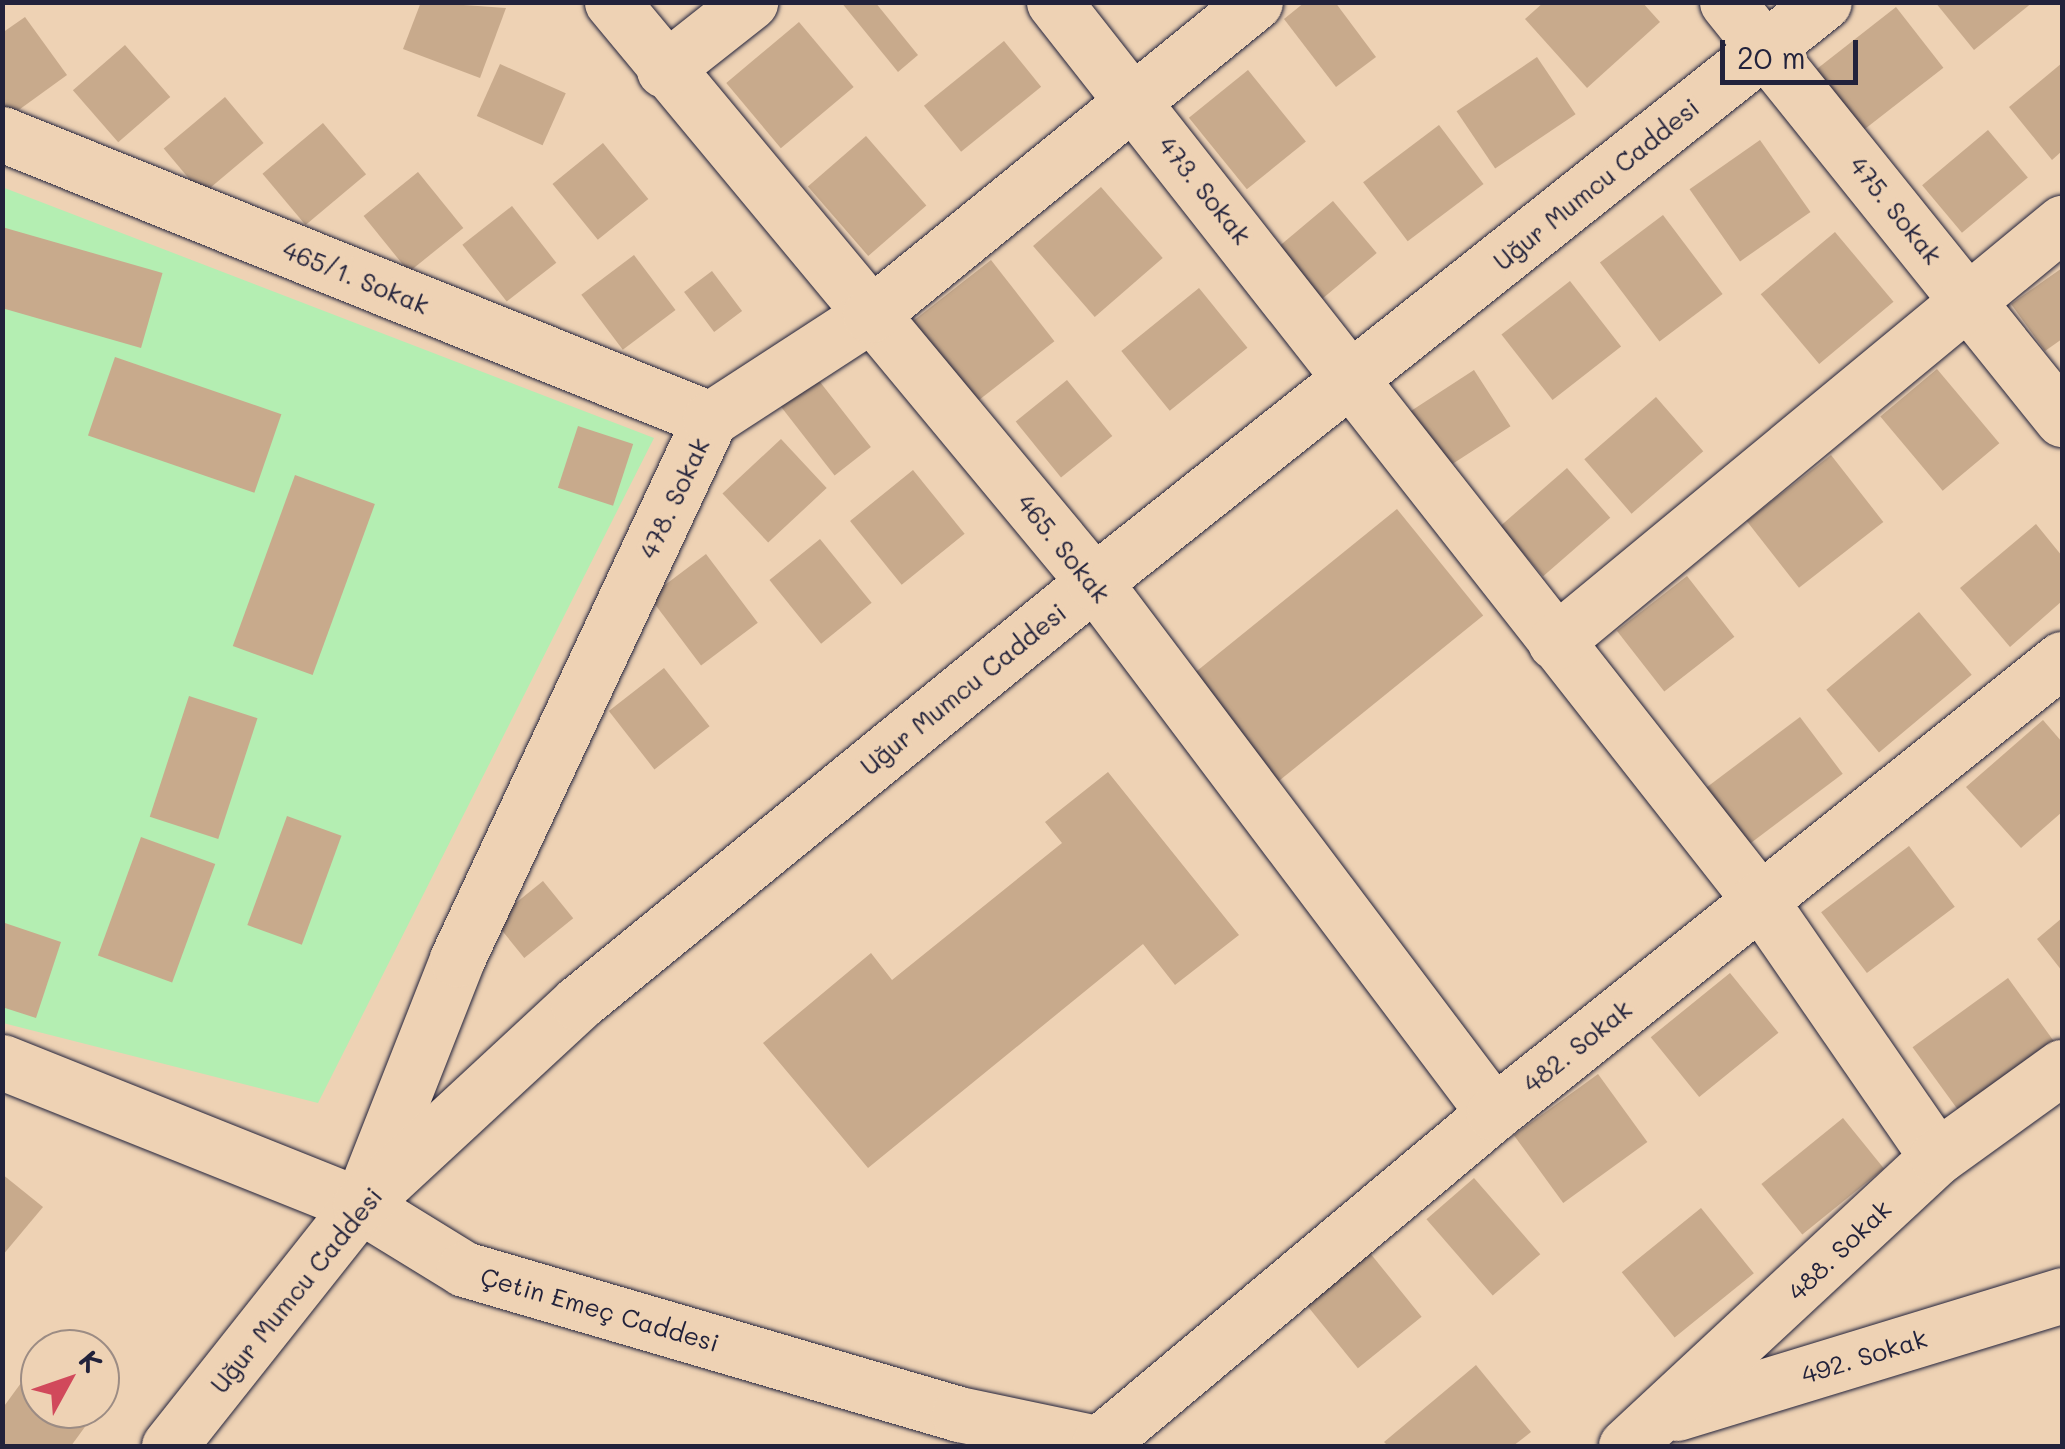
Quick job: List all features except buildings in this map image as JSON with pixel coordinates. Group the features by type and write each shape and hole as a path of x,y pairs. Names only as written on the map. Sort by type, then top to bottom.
{"street":[{"name":"465. Sokak","path":"612,2 664,70 1094,582 1494,1113"},
{"path":"664,70 750,2"},
{"name":"473. Sokak","path":"1054,2 1354,377 1555,642 1759,898 1937,1156"},
{"name":"478. Sokak","path":"360,1205 456,959 710,419 870,316 1254,2"},
{"name":"475. Sokak","path":"1728,2 2062,419"},
{"name":"Uğur Mumcu Caddesi","path":"169,1446 360,1205 578,1004 1094,582 1824,2"},
{"name":"465/1. Sokak","path":"2,134 710,419"},
{"path":"1555,642 2062,223"},
{"name":"482. Sokak","path":"1105,1445 1494,1113 2062,658"},
{"name":"Çetin Emeç Caddesi","path":"2,1062 360,1205 464,1269 940,1430 1105,1445"},
{"name":"488. Sokak","path":"1645,1432 1937,1156 2062,1066"},
{"name":"492. Sokak","path":"1645,1432 2062,1295"}],"green space":[{"path":"2,187 654,438 318,1103 3,1023"}]}
